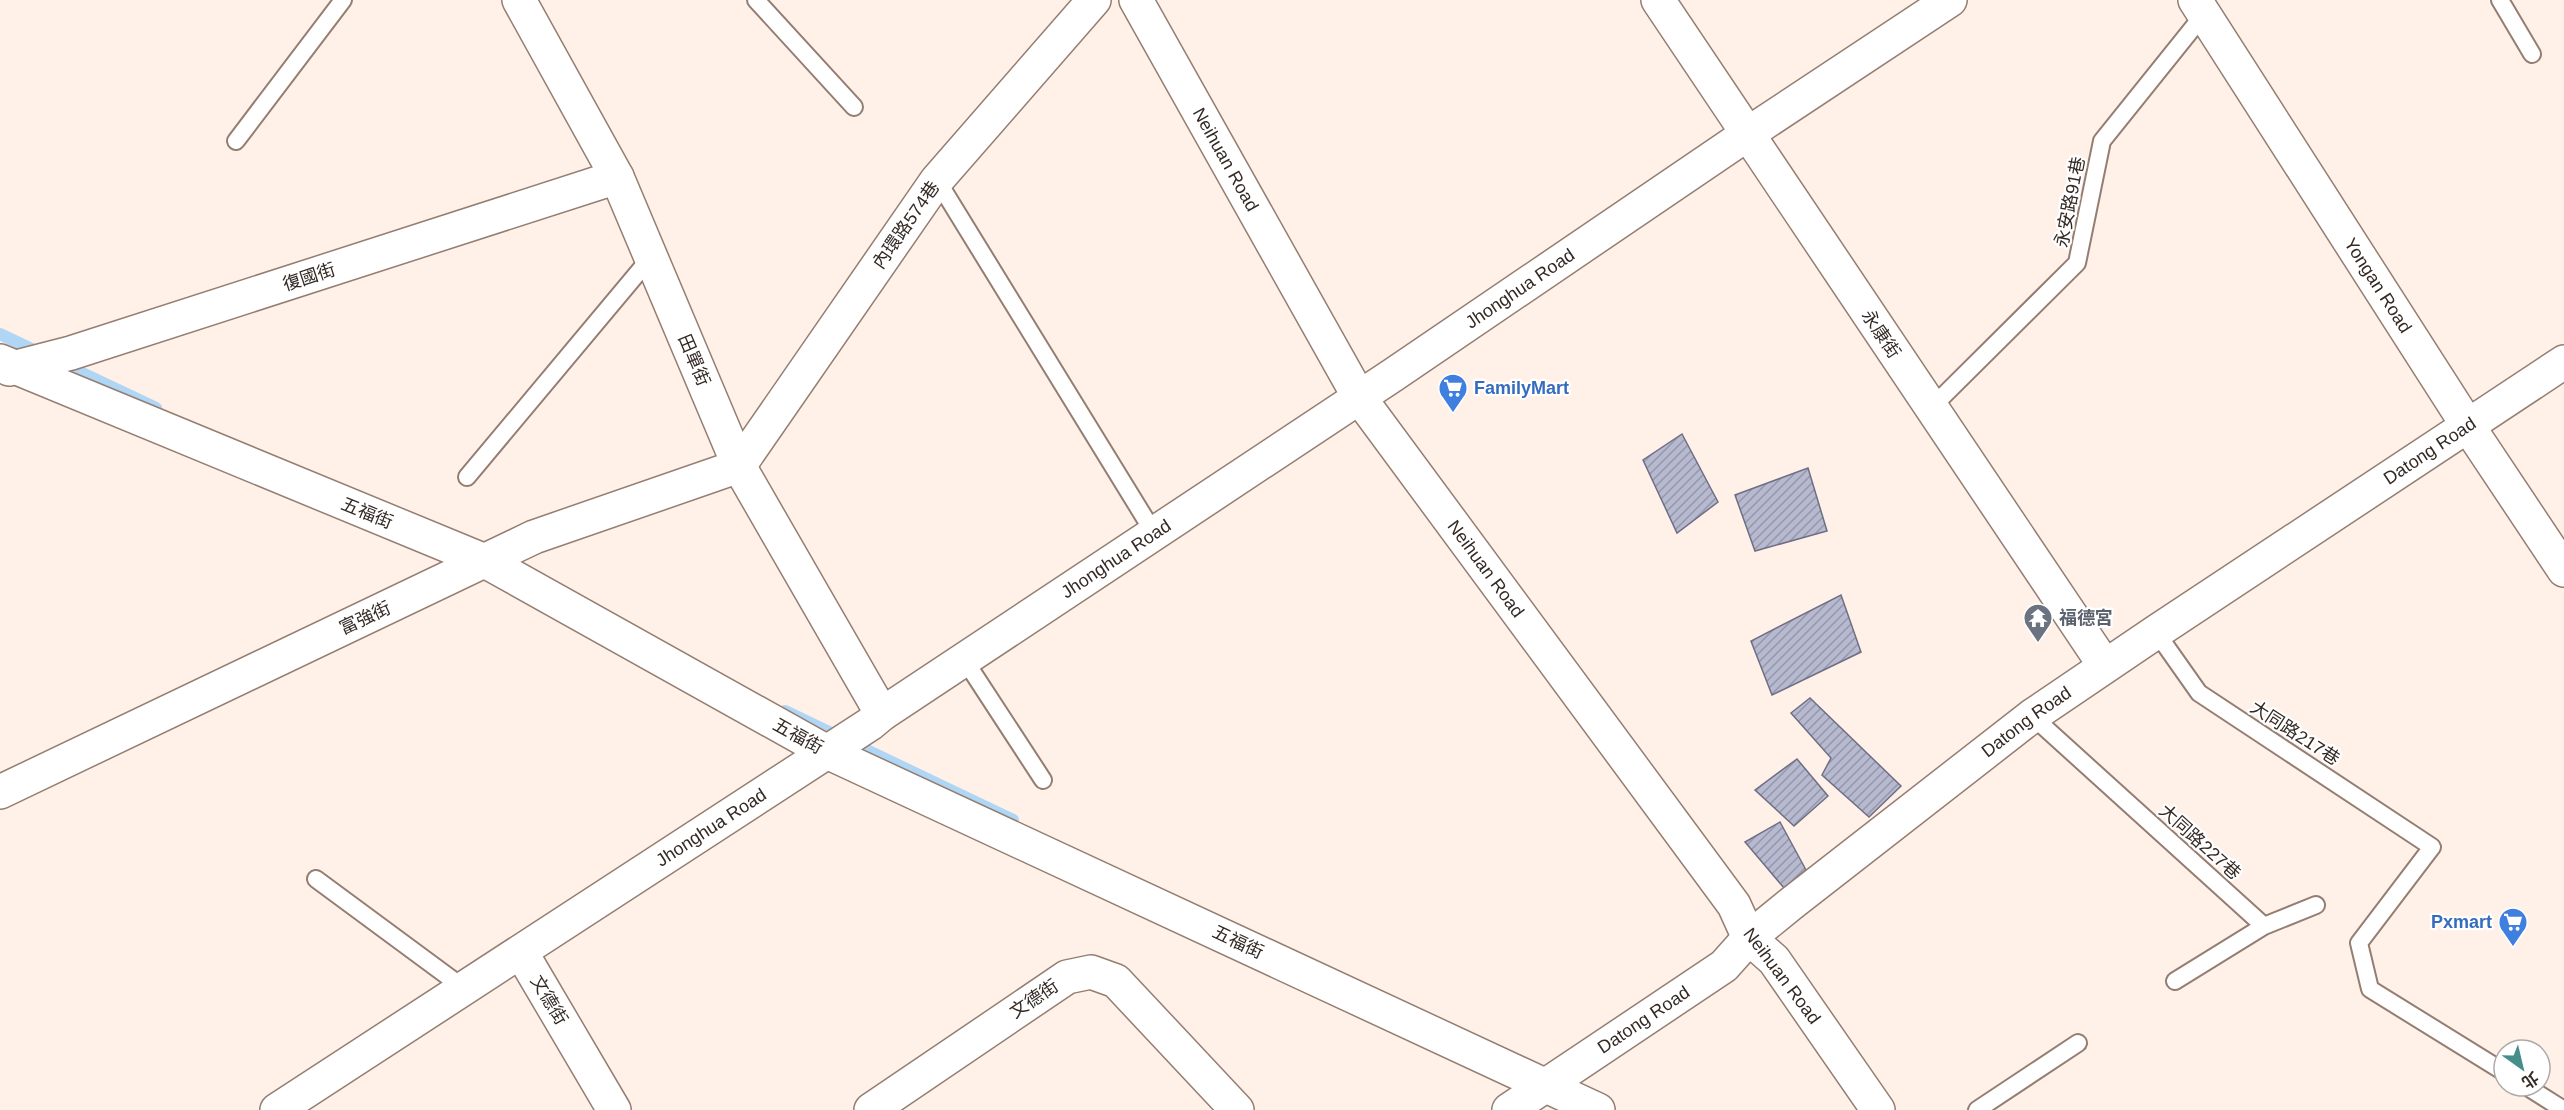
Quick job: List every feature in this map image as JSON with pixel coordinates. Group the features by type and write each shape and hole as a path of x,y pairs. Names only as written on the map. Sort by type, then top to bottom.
{"street":[{"name":"田單街","path":"519,0 617,177 739,466 876,719"},
{"name":"內環路574巷","path":"739,466 937,180 1094,0"},
{"name":"Neihuan Road","path":"1136,0 1359,397 1734,905 1749,938 1774,960 1878,1110"},
{"name":"永康街","path":"1658,0 1746,135 2105,666"},
{"name":"Jhonghua Road","path":"277,1110 833,748 1950,0"},
{"name":"Yongan Road","path":"2199,7 2468,426 2564,570"},
{"name":"復國街","path":"10,366 71,354 617,177"},
{"name":"Datong Road","path":"1509,1110 1724,966 1749,938 2032,716 2564,362"},
{"name":"五福街","path":"10,366 491,558 833,748 1561,1075 1598,1110"},
{"name":"富強街","path":"0,792 534,537 739,466"},
{"name":"文德街","path":"521,952 614,1110"},
{"name":"文德街","path":"871,1110 1067,977 1091,972 1116,981 1237,1110"}],"lane":[{"path":"236,141 343,0"},
{"path":"756,0 854,107"},
{"path":"2500,0 2532,54"},
{"name":"永安路91巷","path":"1931,408 2077,263 2102,141 2199,7"},
{"path":"937,180 1154,533"},
{"path":"467,477 651,257"},
{"name":"大同路217巷","path":"2156,632 2199,693 2432,848 2359,943 2370,989 2492,1065"},
{"path":"964,659 1043,780"},
{"name":"大同路227巷","path":"2032,716 2264,926"},
{"path":"316,879 465,988"},
{"path":"2175,981 2264,926 2316,905"},
{"path":"1977,1110 2078,1043"},
{"path":"2545,1098 2564,1110"}],"building":[{"path":"1682,434 1718,502 1677,533 1643,460"},
{"path":"1808,468 1827,531 1755,551 1735,495"},
{"path":"1841,595 1861,652 1772,695 1751,641"},
{"path":"1810,698 1901,786 1869,817 1822,775 1831,758 1791,713"},
{"path":"1797,759 1828,796 1794,826 1755,790"},
{"path":"1780,822 1806,870 1784,888 1745,842"}],"waterway":[{"path":"0,334 42,354"},
{"path":"61,363 156,408"},
{"path":"785,711 1013,820"}],"place":[{"name":"FamilyMart","path":"1453,414"},
{"name":"福德宮","path":"2038,644"},
{"name":"Pxmart","path":"2513,948"}]}
